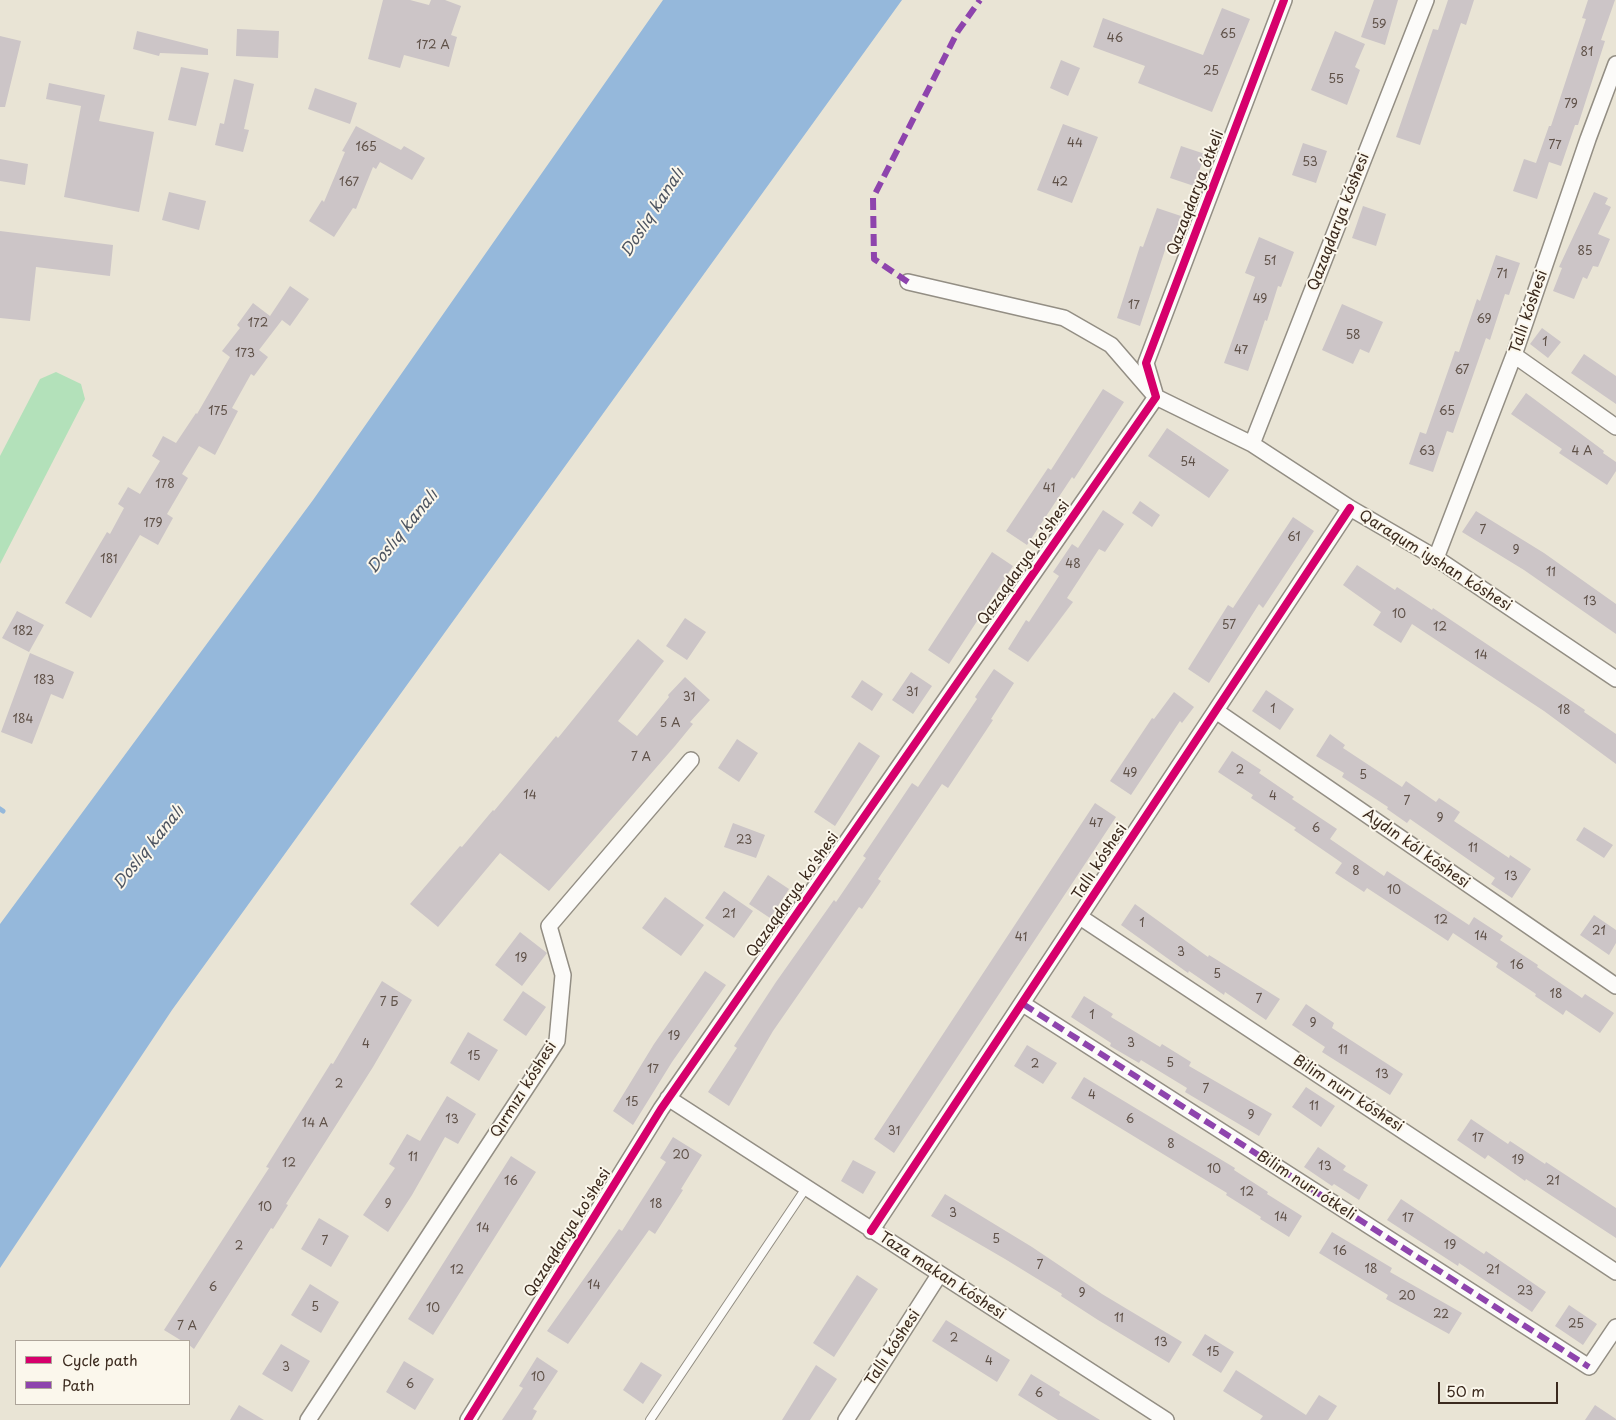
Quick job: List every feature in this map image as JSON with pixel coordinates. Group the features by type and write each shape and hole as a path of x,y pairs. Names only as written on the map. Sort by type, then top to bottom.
{"street":[{"name":"Qazaqdarya ótkeli","path":"1156,397 1146,363 1284,0"},
{"name":"Qazaqdarya kóshesi","path":"1252,444 1426,0"},
{"name":"Tallı kóshesi","path":"1436,558 1514,355 1588,139 1616,64"},
{"name":"Qaraqum iyshan kóshesi","path":"908,282 1064,318 1111,345 1156,397 1252,444 1350,508 1436,558 1616,679"},
{"path":"1514,355 1616,427"},
{"name":"Qazaqdarya ko'shesi","path":"468,1420 668,1098 1156,397"},
{"name":"Tallı kóshesi","path":"871,1231 1350,508"},
{"name":"Aydın kól kóshesi","path":"1216,711 1616,986"},
{"name":"Qırmızı kóshesi","path":"308,1420 557,1041 563,974 549,926 691,760"},
{"name":"Bilim nurı kóshesi","path":"1080,917 1616,1272"},
{"name":"Bilim nurı ótkeli","path":"1023,1004 1589,1368 1616,1328"},
{"name":"Taza makan kóshesi","path":"668,1098 1166,1420"},
{"name":"Tallı kóshesi","path":"846,1420 940,1275"}],"lane":[{"path":"650,1420 806,1188"}],"green space":[{"path":"56,372 81,384 85,399 0,564 0,456 40,379"}],"water":[{"name":"Doslıq kanalı","path":"663,0 902,0 172,1010 0,1268 0,924 313,500"}],"building":[{"path":"383,0 410,0 429,5 431,0 445,0 461,6 451,35 457,37 449,67 404,55 400,68 368,59"},
{"path":"1374,0 1398,0 1385,45 1361,37"},
{"path":"1448,0 1474,0 1466,25 1461,23 1420,145 1396,137 1433,29 1438,30"},
{"path":"1588,0 1615,0 1601,40 1605,41 1578,125 1575,125 1561,166 1549,162 1537,199 1513,191 1524,159 1536,163 1549,126 1551,126 1586,19 1582,18"},
{"path":"1222,8 1250,19 1212,112 1138,83 1145,66 1093,47 1103,18 1203,55"},
{"path":"237,29 279,31 278,58 236,56"},
{"path":"137,31 208,49 208,55 160,53 159,56 133,49"},
{"path":"1335,31 1365,44 1355,67 1360,70 1347,105 1311,90"},
{"path":"0,36 21,41 5,107 0,107"},
{"path":"1061,60 1080,68 1068,96 1050,88"},
{"path":"181,67 209,73 196,126 168,120"},
{"path":"234,79 254,84 244,129 249,130 243,152 215,145 220,123 224,124"},
{"path":"49,83 105,95 99,121 154,132 139,212 64,197 81,106 46,99"},
{"path":"315,88 357,103 350,124 308,109"},
{"path":"1063,124 1098,137 1072,203 1037,190"},
{"path":"356,126 401,150 404,146 425,158 412,180 380,162 376,169 373,167 356,209 353,208 334,237 309,221 322,200 324,202 345,152 342,151"},
{"path":"1303,143 1327,151 1316,183 1292,175"},
{"path":"1181,146 1205,154 1194,186 1170,178"},
{"path":"0,159 28,164 25,185 0,181"},
{"path":"169,192 206,201 199,230 162,220"},
{"path":"1594,192 1608,198 1605,204 1611,207 1598,234 1610,239 1598,267 1593,266 1587,279 1583,277 1574,299 1553,291 1562,268 1559,267"},
{"path":"1363,206 1386,214 1376,246 1352,238"},
{"path":"1157,208 1181,216 1170,249 1166,247 1140,326 1117,318 1140,246 1143,247"},
{"path":"0,231 113,245 110,276 36,267 30,321 0,318"},
{"path":"1259,237 1294,252 1281,287 1278,286 1248,371 1224,363 1255,277 1245,273"},
{"path":"1496,255 1520,263 1509,295 1505,294 1490,340 1486,338 1453,433 1447,431 1433,472 1409,464 1420,432 1426,434 1455,351 1459,352 1477,299 1480,301"},
{"path":"290,286 309,299 290,326 282,320 259,350 268,357 254,376 251,374 232,408 238,411 215,455 199,446 182,474 188,478 167,514 173,518 158,545 140,535 91,618 65,603 107,532 110,534 124,508 118,504 128,487 140,494 160,461 152,456 163,436 176,443 197,414 230,357 222,351 240,328 237,325 253,303 270,316"},
{"path":"1342,304 1383,322 1369,353 1360,349 1353,364 1322,350"},
{"path":"1542,328 1561,342 1548,358 1530,344"},
{"path":"1584,354 1616,376 1616,404 1571,373"},
{"path":"1103,389 1124,402 1074,479 1072,477 1027,545 1006,531 1048,468 1051,470"},
{"path":"1526,393 1616,462 1616,471 1607,485 1559,453 1562,449 1511,414"},
{"path":"1167,428 1229,470 1209,498 1148,456"},
{"path":"1140,501 1160,515 1152,527 1132,513"},
{"path":"1103,510 1124,524 1105,552 1099,549 1067,598 1073,602 1028,662 1008,649 1026,620 1029,622 1059,576 1053,572 1072,544 1078,548"},
{"path":"1476,511 1544,553 1616,604 1616,634 1524,570 1462,532"},
{"path":"1293,517 1314,531 1263,608 1259,604 1209,683 1188,669 1228,605 1233,608"},
{"path":"992,552 1013,566 949,664 928,650"},
{"path":"1357,565 1395,590 1397,587 1432,610 1433,608 1585,710 1584,712 1616,734 1616,764 1544,711 1412,624 1401,643 1373,625 1381,612 1343,585"},
{"path":"17,611 44,625 29,652 2,638"},
{"path":"685,618 706,632 687,660 666,646"},
{"path":"638,639 664,661 618,721 637,736 669,697 668,695 685,677 710,700 690,722 693,724 675,746 549,891 500,853 438,927 410,904 460,846 462,847 494,811 556,736 558,738"},
{"path":"30,653 74,672 63,699 51,694 32,744 1,732"},
{"path":"994,669 1014,683 991,719 993,720 948,788 942,784 878,879 881,881 862,909 859,907 773,1031 729,1106 708,1092 737,1048 734,1046 776,982 834,900 836,902 866,858 863,856 912,783 918,787 977,699 975,697"},
{"path":"911,672 932,686 913,714 892,700"},
{"path":"862,680 883,694 872,711 851,697"},
{"path":"1266,690 1294,709 1280,730 1252,711"},
{"path":"1174,692 1194,707 1182,723 1180,721 1131,795 1110,781 1152,718 1154,719"},
{"path":"1330,734 1345,745 1343,748 1402,787 1406,781 1436,802 1439,798 1460,812 1454,821 1509,858 1510,855 1531,869 1512,898 1491,884 1495,878 1410,819 1407,823 1387,809 1388,807 1342,777 1344,773 1316,756"},
{"path":"737,739 758,753 739,782 718,768"},
{"path":"859,742 880,756 835,826 814,812"},
{"path":"1232,751 1261,770 1259,773 1294,797 1292,799 1337,829 1330,839 1384,876 1387,871 1469,925 1474,917 1503,936 1500,940 1538,965 1537,967 1582,998 1585,994 1614,1013 1600,1033 1566,1010 1563,1015 1535,996 1536,994 1496,967 1498,963 1453,933 1448,941 1367,888 1364,892 1335,873 1342,863 1294,830 1296,828 1251,798 1253,795 1218,772"},
{"path":"1095,803 1116,817 894,1153 874,1139"},
{"path":"733,823 765,835 756,858 724,847"},
{"path":"1584,827 1613,845 1604,858 1576,840"},
{"path":"768,875 789,889 770,918 749,904"},
{"path":"724,891 753,911 734,938 705,918"},
{"path":"665,897 704,925 681,956 642,928"},
{"path":"1135,904 1208,957 1209,955 1280,999 1266,1020 1225,992 1224,995 1189,971 1188,973 1121,925"},
{"path":"1594,915 1616,930 1616,943 1609,955 1580,935"},
{"path":"520,932 547,953 522,986 495,965"},
{"path":"705,971 726,985 672,1062 633,1125 613,1111 654,1044"},
{"path":"382,981 412,1000 373,1067 286,1204 288,1205 273,1229 271,1228 194,1349 190,1346 190,1340 180,1340 164,1330 269,1168 266,1167 331,1063 333,1064"},
{"path":"523,991 546,1007 526,1036 503,1020"},
{"path":"1084,996 1113,1014 1111,1017 1160,1047 1162,1044 1191,1062 1189,1066 1272,1114 1259,1136 1185,1092 1187,1088 1141,1060 1139,1063 1110,1046 1111,1043 1071,1017"},
{"path":"1306,1004 1334,1023 1332,1028 1403,1074 1390,1095 1322,1052 1325,1047 1292,1025"},
{"path":"468,1032 498,1050 479,1081 450,1063"},
{"path":"1027,1045 1057,1063 1043,1084 1014,1066"},
{"path":"1084,1077 1235,1168 1234,1170 1268,1192 1267,1194 1302,1216 1289,1237 1226,1195 1227,1193 1071,1098"},
{"path":"1306,1087 1335,1106 1321,1127 1292,1107"},
{"path":"447,1096 476,1114 458,1144 445,1137 412,1195 388,1232 363,1215 395,1168 389,1164 407,1134 420,1141"},
{"path":"1471,1119 1508,1144 1510,1141 1545,1164 1546,1162 1616,1208 1616,1238 1526,1179 1525,1181 1488,1155 1485,1159 1457,1140"},
{"path":"673,1137 702,1155 681,1189 683,1190 655,1234 649,1230 568,1344 547,1331 619,1229 622,1231 666,1162 660,1158"},
{"path":"1318,1147 1346,1166 1343,1170 1368,1185 1359,1200 1334,1184 1332,1186 1304,1167"},
{"path":"511,1156 536,1172 433,1335 408,1319"},
{"path":"853,1160 876,1172 863,1194 841,1181"},
{"path":"945,1194 1032,1247 1102,1294 1182,1342 1169,1363 1098,1320 1061,1296 1062,1294 931,1216"},
{"path":"1401,1199 1484,1254 1486,1251 1546,1292 1532,1312 1459,1263 1458,1266 1387,1220"},
{"path":"319,1218 349,1236 331,1267 301,1249"},
{"path":"1332,1232 1392,1268 1390,1272 1462,1313 1449,1334 1386,1299 1388,1295 1319,1253"},
{"path":"857,1275 878,1289 834,1357 813,1343"},
{"path":"310,1284 339,1302 321,1333 291,1315"},
{"path":"1569,1305 1597,1324 1583,1345 1555,1326"},
{"path":"946,1320 1010,1360 997,1382 932,1341"},
{"path":"1205,1334 1234,1352 1221,1373 1192,1355"},
{"path":"281,1344 310,1361 292,1392 262,1374"},
{"path":"537,1357 558,1371 533,1409 537,1411 532,1420 502,1420 523,1388 519,1386"},
{"path":"404,1361 434,1379 415,1410 386,1392"},
{"path":"641,1362 662,1375 643,1404 623,1390"},
{"path":"816,1365 837,1379 810,1420 782,1420"},
{"path":"1236,1370 1306,1415 1319,1395 1337,1406 1328,1420 1260,1420 1263,1416 1223,1391"},
{"path":"1031,1374 1060,1392 1059,1395 1100,1420 1058,1420 1018,1395"},
{"path":"239,1405 264,1420 230,1420"},
{"path":"1595,1405 1616,1419 1616,1420 1585,1420"}],"marked path":[{"path":"908,282 874,259 873,198 958,31 980,0"},
{"path":"1023,1004 1589,1367"}],"cycle path":[{"path":"468,1420 661,1109 1156,397 1146,363 1284,0"},
{"path":"871,1231 1350,508"}]}
